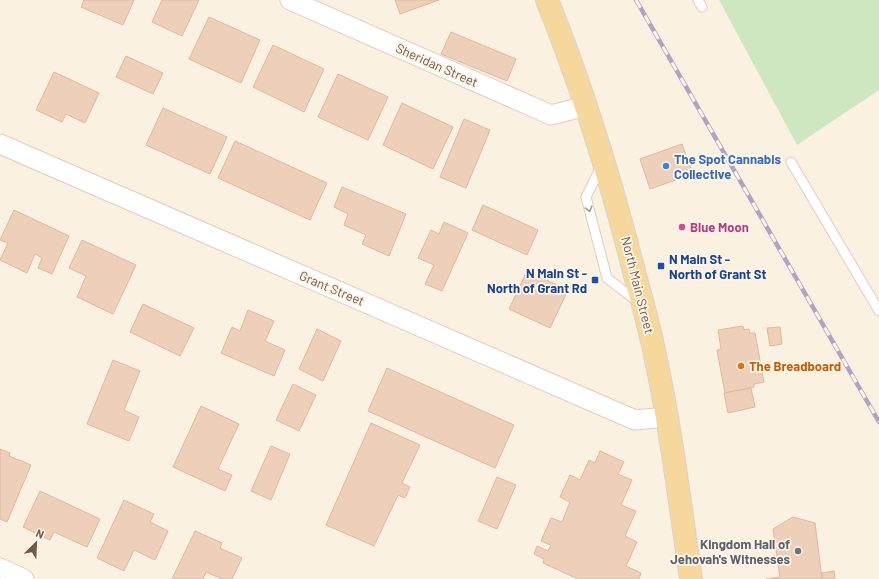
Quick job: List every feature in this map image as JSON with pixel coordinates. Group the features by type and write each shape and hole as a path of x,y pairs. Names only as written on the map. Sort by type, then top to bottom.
{"main road":[{"name":"North Main Street","path":"547,0 568,52 604,160 619,210 643,306 655,355 666,417 690,579"}],"street":[{"name":"Sheridan Street","path":"290,0 551,115 586,106"},
{"name":"Grant Street","path":"0,144 635,420 666,417"},
{"path":"0,568 24,579"}],"lane":[{"path":"604,160 586,197 607,278 643,306"},
{"path":"791,162 879,311"}],"green space":[{"path":"719,0 879,0 879,90 797,145"}],"building":[{"path":"84,0 134,0 123,25 81,7"},
{"path":"162,0 199,0 182,36 152,22"},
{"path":"395,0 439,0 400,14"},
{"path":"209,17 260,40 241,83 189,59"},
{"path":"451,32 516,59 507,81 441,54"},
{"path":"273,45 324,69 304,112 253,87"},
{"path":"126,56 163,73 153,94 116,77"},
{"path":"54,72 99,93 85,123 66,114 62,122 36,110"},
{"path":"338,74 388,97 368,140 318,117"},
{"path":"402,103 453,127 433,169 383,145"},
{"path":"163,108 227,137 210,174 146,145"},
{"path":"464,119 490,130 466,188 440,177"},
{"path":"235,141 327,183 310,220 218,178"},
{"name":"The Spot Cannabis Collective","path":"682,144 693,174 650,189 640,159"},
{"path":"342,187 406,214 389,256 362,244 366,235 344,225 348,214 334,207"},
{"path":"483,205 538,230 527,255 472,230"},
{"path":"14,210 69,236 52,274 38,268 42,258 35,254 27,273 0,260 8,243 0,240"},
{"path":"444,222 468,233 442,291 425,284 434,265 418,258 431,230 439,234"},
{"path":"82,240 136,265 113,314 77,297 86,276 69,268"},
{"path":"527,271 568,290 550,328 509,309"},
{"path":"143,304 194,328 180,356 130,332"},
{"path":"248,310 274,321 265,341 285,350 274,376 221,353 232,327 240,331"},
{"name":"The Breadboard","path":"743,326 744,330 749,329 750,333 755,333 764,382 754,384 754,387 725,393 717,350 721,349 718,330"},
{"path":"780,327 782,344 770,346 767,328"},
{"path":"317,329 341,341 323,381 299,369"},
{"path":"113,360 140,371 124,410 139,417 129,441 87,424"},
{"path":"387,368 514,425 495,468 368,411"},
{"path":"293,384 316,395 299,431 276,420"},
{"path":"751,388 755,407 728,413 724,393"},
{"path":"201,406 239,424 218,469 232,475 225,491 173,467"},
{"path":"371,423 420,445 402,483 410,487 405,498 398,495 374,546 326,525"},
{"path":"271,446 290,454 271,500 251,491"},
{"path":"0,449 10,453 9,456 31,465 7,522 0,519"},
{"path":"600,451 624,462 618,474 632,480 621,505 636,511 625,536 637,542 626,566 641,573 639,579 578,579 543,563 544,559 534,554 537,546 548,551 551,545 541,541 551,518 562,522 570,502 560,497 570,475 580,480 589,460 595,463"},
{"path":"497,477 516,485 497,529 478,521"},
{"path":"40,491 100,519 87,547 54,532 50,540 23,527"},
{"path":"124,500 154,514 150,522 168,531 155,560 134,550 124,571 97,558"},
{"name":"Kingdom Hall of Jehovah's Witnesses","path":"793,517 815,523 822,579 766,579 780,577 773,529"},
{"path":"195,531 222,543 220,548 242,558 232,579 222,579 206,572 203,579 172,579"},
{"path":"834,571 835,579 822,579 822,573"}],"railway":[{"path":"636,0 879,422"}],"place":[{"name":"The Spot Cannabis Collective","path":"666,166"},
{"name":"Blue Moon","path":"682,227"},
{"name":"N Main St - North of Grant St","path":"661,266"},
{"name":"N Main St - North of Grant Rd","path":"595,280"},
{"name":"The Breadboard","path":"741,366"},
{"name":"Kingdom Hall of Jehovah's Witnesses","path":"798,551"}]}
